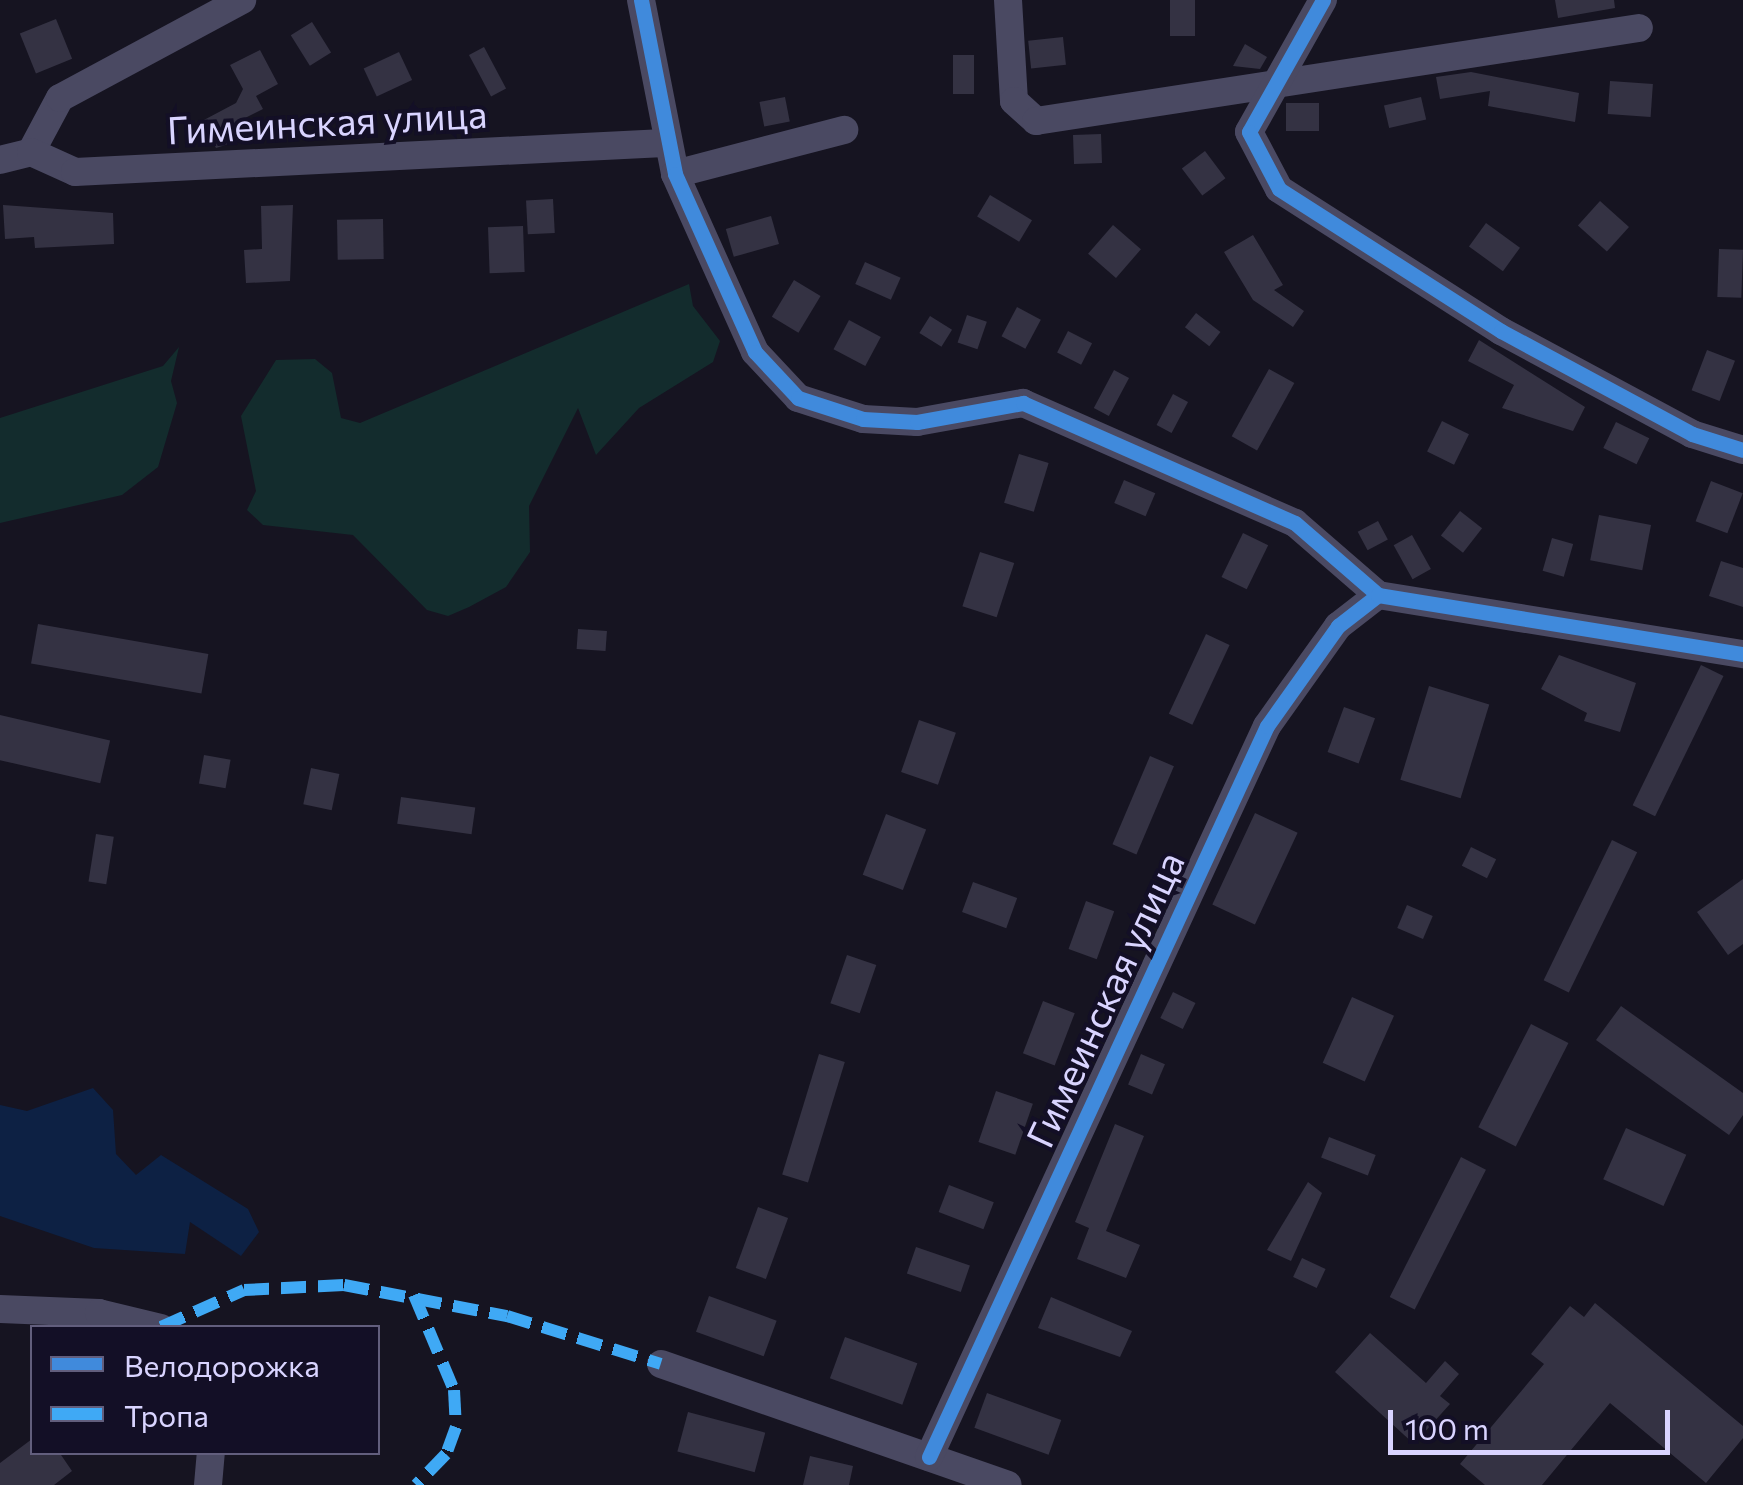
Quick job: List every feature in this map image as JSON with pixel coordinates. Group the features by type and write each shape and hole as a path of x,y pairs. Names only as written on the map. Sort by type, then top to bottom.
{"street":[{"path":"0,160 31,152 60,98 242,0"},
{"path":"642,0 664,143 675,174 755,352 798,398 863,419 917,422 1023,403 1295,523 1378,595 1743,654"},
{"path":"1008,0 1014,102 1036,120 1271,88 1639,28"},
{"path":"1323,0 1271,88 1249,145 1291,198 1620,398 1743,450"},
{"path":"675,174 844,130"},
{"name":"Гимеинская улица","path":"31,152 76,172 664,143"},
{"name":"Гимеинская улица","path":"928,1457 1267,726 1338,626 1378,595"},
{"path":"0,1310 98,1312 149,1325"},
{"path":"661,1364 1008,1485"},
{"path":"208,1485 212,1455"}],"green space":[{"path":"689,284 693,306 720,341 713,362 639,408 596,455 578,408 529,506 530,552 506,587 469,607 448,616 427,610 353,535 263,525 247,510 256,491 241,416 276,360 315,359 332,373 341,418 360,423"},
{"path":"179,347 171,381 177,403 158,467 122,495 0,523 0,418 163,366"}],"water":[{"path":"93,1088 113,1110 116,1154 136,1175 161,1155 248,1209 259,1232 241,1256 190,1222 185,1254 94,1248 0,1216 0,1105 27,1111"}],"building":[{"path":"1170,0 1195,0 1195,36 1170,36"},
{"path":"1555,0 1614,0 1615,8 1558,18"},
{"path":"56,19 72,59 36,73 20,34"},
{"path":"312,22 331,53 310,66 291,35"},
{"path":"1063,37 1066,65 1031,69 1028,41"},
{"path":"1245,44 1267,57 1260,69 1233,66"},
{"path":"484,47 506,88 491,96 469,55"},
{"path":"260,50 278,84 256,96 263,109 233,124 241,140 216,148 202,121 236,103 243,89 230,65"},
{"path":"399,52 412,80 377,97 364,68"},
{"path":"953,55 974,55 974,94 953,94"},
{"path":"1471,72 1579,93 1575,122 1488,106 1490,91 1440,99 1436,77"},
{"path":"1610,81 1653,84 1651,117 1608,114"},
{"path":"785,97 790,122 764,127 759,102"},
{"path":"1421,97 1426,119 1389,128 1384,106"},
{"path":"1286,103 1319,103 1319,131 1286,131"},
{"path":"1101,134 1102,163 1074,164 1073,135"},
{"path":"1205,151 1225,178 1202,196 1182,168"},
{"path":"990,195 1032,220 1019,242 977,216"},
{"path":"553,199 555,233 528,234 526,200"},
{"path":"1600,201 1629,227 1607,252 1578,226"},
{"path":"3,205 113,213 114,244 35,248 34,237 5,239"},
{"path":"293,205 290,281 246,283 244,250 262,249 261,206"},
{"path":"771,216 779,244 734,257 726,229"},
{"path":"383,219 384,259 338,260 337,220"},
{"path":"1486,223 1520,248 1503,271 1469,246"},
{"path":"1113,225 1141,249 1116,278 1088,254"},
{"path":"523,226 525,272 490,273 488,227"},
{"path":"1253,235 1283,285 1274,290 1304,311 1293,327 1253,300 1224,252"},
{"path":"1719,249 1743,250 1741,298 1717,297"},
{"path":"865,262 901,278 891,300 855,284"},
{"path":"794,280 821,296 798,333 772,317"},
{"path":"1017,307 1041,320 1025,349 1002,336"},
{"path":"1196,313 1220,332 1209,346 1185,327"},
{"path":"967,315 987,322 977,349 958,342"},
{"path":"930,316 952,330 941,347 919,333"},
{"path":"849,320 881,337 865,366 834,349"},
{"path":"1068,331 1092,343 1081,365 1057,352"},
{"path":"1479,340 1585,407 1573,431 1502,408 1514,385 1468,361"},
{"path":"1707,350 1735,361 1720,401 1692,390"},
{"path":"1269,369 1294,383 1257,450 1232,436"},
{"path":"1114,370 1129,378 1109,416 1094,408"},
{"path":"1173,394 1188,402 1172,433 1157,425"},
{"path":"1442,421 1469,434 1454,465 1427,452"},
{"path":"1616,422 1649,438 1637,464 1603,448"},
{"path":"1019,454 1049,463 1034,512 1004,503"},
{"path":"1124,480 1155,493 1146,516 1114,503"},
{"path":"1711,481 1743,493 1727,533 1696,521"},
{"path":"1460,511 1482,528 1463,553 1441,535"},
{"path":"1599,515 1651,525 1642,570 1590,560"},
{"path":"1378,521 1388,540 1368,550 1358,532"},
{"path":"1243,533 1268,545 1247,589 1222,577"},
{"path":"1412,535 1431,569 1413,579 1394,545"},
{"path":"1552,538 1573,544 1564,577 1543,571"},
{"path":"980,552 1014,563 997,617 962,606"},
{"path":"1721,561 1743,568 1743,607 1709,596"},
{"path":"38,624 208,654 201,693 31,663"},
{"path":"578,629 607,631 606,651 577,649"},
{"path":"1206,634 1230,645 1192,725 1169,714"},
{"path":"1559,655 1636,683 1620,732 1584,721 1587,713 1541,689"},
{"path":"1701,665 1723,676 1655,816 1633,805"},
{"path":"1429,686 1489,704 1461,798 1400,780"},
{"path":"1344,707 1375,718 1359,763 1328,752"},
{"path":"0,715 110,740 100,783 0,760"},
{"path":"919,720 956,733 938,785 901,772"},
{"path":"204,755 231,760 226,788 199,784"},
{"path":"1150,756 1174,766 1136,855 1112,844"},
{"path":"311,768 339,774 332,810 303,804"},
{"path":"401,797 475,807 472,834 397,824"},
{"path":"1255,813 1298,833 1255,924 1212,905"},
{"path":"886,814 926,829 903,890 863,875"},
{"path":"96,834 114,837 106,884 88,881"},
{"path":"1612,840 1637,852 1569,992 1544,980"},
{"path":"1471,847 1496,859 1487,878 1462,866"},
{"path":"1743,879 1743,944 1728,955 1697,912"},
{"path":"973,882 1017,898 1006,928 962,912"},
{"path":"1086,901 1114,911 1097,959 1069,949"},
{"path":"1407,905 1433,916 1423,939 1397,928"},
{"path":"847,955 876,965 860,1013 830,1003"},
{"path":"1173,992 1195,1003 1183,1029 1160,1018"},
{"path":"1352,997 1394,1016 1365,1081 1323,1063"},
{"path":"1043,1001 1075,1013 1055,1065 1023,1053"},
{"path":"1621,1006 1743,1093 1743,1115 1729,1135 1596,1040"},
{"path":"1531,1024 1568,1043 1516,1146 1478,1127"},
{"path":"819,1054 845,1062 808,1182 782,1174"},
{"path":"1141,1054 1165,1064 1152,1095 1128,1084"},
{"path":"996,1091 1033,1104 1015,1155 978,1142"},
{"path":"1115,1124 1144,1136 1106,1231 1140,1245 1126,1278 1077,1259 1089,1228 1075,1222"},
{"path":"1626,1128 1686,1155 1664,1206 1603,1179"},
{"path":"1329,1137 1376,1155 1368,1175 1321,1158"},
{"path":"1461,1157 1486,1170 1415,1310 1390,1297"},
{"path":"1308,1182 1322,1193 1291,1261 1267,1250"},
{"path":"949,1185 994,1202 983,1229 939,1212"},
{"path":"758,1207 788,1218 766,1279 736,1268"},
{"path":"916,1247 970,1266 961,1292 907,1273"},
{"path":"1302,1258 1326,1269 1317,1288 1293,1277"},
{"path":"709,1296 777,1321 764,1356 696,1332"},
{"path":"1051,1297 1132,1331 1120,1357 1038,1328"},
{"path":"1595,1303 1743,1426 1743,1438 1706,1483 1610,1403 1542,1485 1485,1485 1460,1464 1544,1364 1531,1354 1570,1306 1584,1317"},
{"path":"1370,1333 1426,1383 1445,1361 1459,1374 1440,1396 1450,1404 1414,1444 1335,1372"},
{"path":"845,1337 917,1363 902,1405 830,1378"},
{"path":"987,1393 1061,1420 1049,1455 974,1428"},
{"path":"688,1412 765,1433 755,1472 677,1452"},
{"path":"30,1440 30,1455 61,1455 72,1471 54,1485 0,1485 0,1463"},
{"path":"810,1456 853,1466 849,1485 803,1485"}],"marked path":[{"path":"165,1325 244,1290 344,1285 507,1316 661,1364"},
{"path":"414,1295 454,1390 456,1427 446,1454 416,1485"}],"cycle path":[{"path":"641,0 675,174 755,352 798,398 863,419 917,422 1023,403 1295,523 1378,595"},
{"path":"1323,0 1249,132 1279,189 1501,331 1692,434 1743,450"},
{"path":"929,1457 1267,726 1338,626 1378,595 1743,654"}]}
